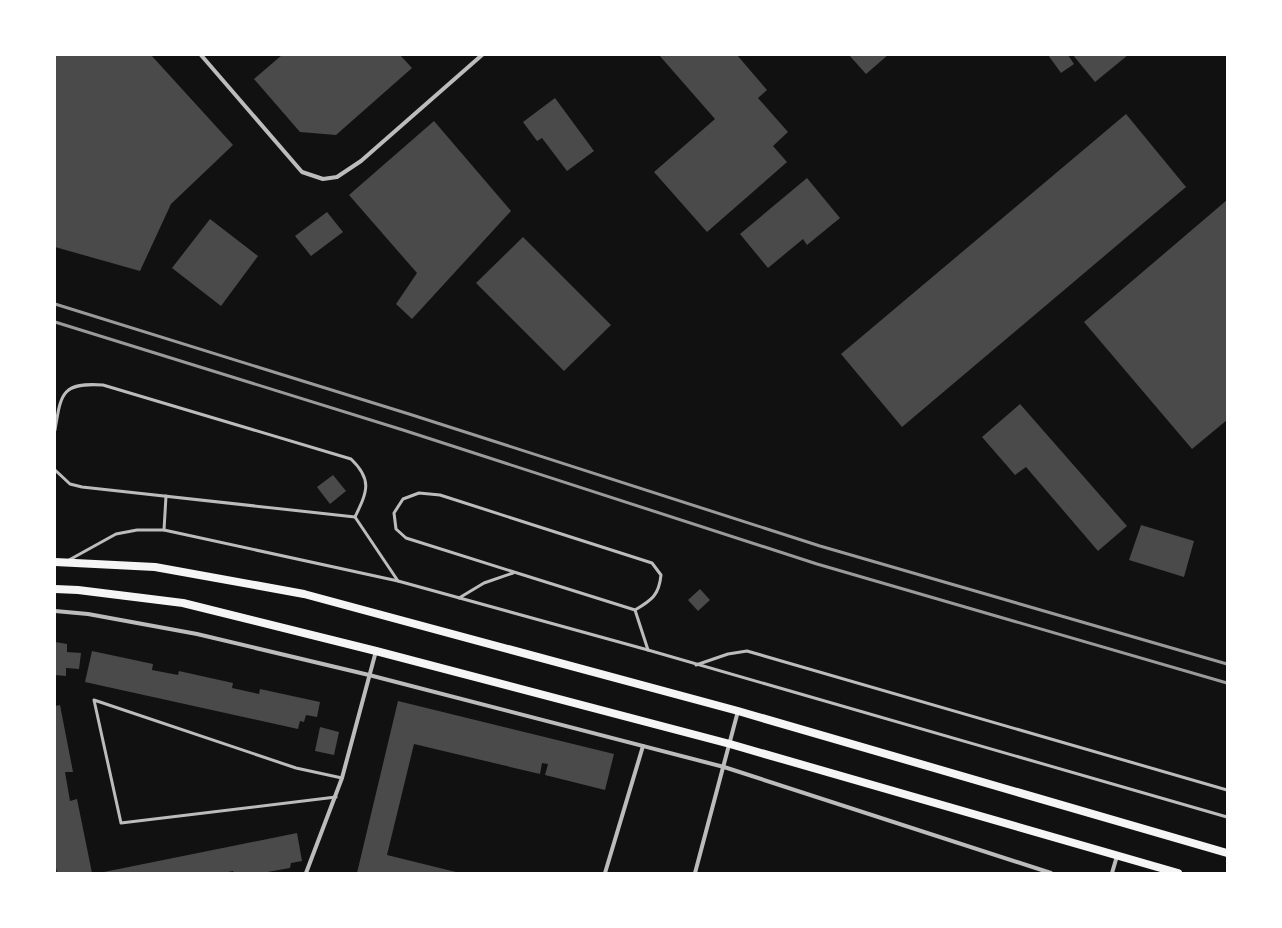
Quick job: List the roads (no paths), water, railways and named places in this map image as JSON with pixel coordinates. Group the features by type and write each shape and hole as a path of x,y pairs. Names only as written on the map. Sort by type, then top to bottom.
{"main road":[{"path":"55,562 155,567 304,594 738,712 1227,853"},
{"path":"55,589 78,590 183,603 376,651 730,744 1178,873"}],"street":[{"path":"202,55 302,172 323,179 337,177 361,161 482,55"},
{"path":"55,611 88,614 197,634 369,675 724,766 1051,873"},
{"path":"306,873 342,778 376,651"},
{"path":"695,873 738,712"},
{"path":"605,873 643,746"},
{"path":"1112,873 1117,856"}],"lane":[{"path":"55,430 60,400 67,391 75,387 88,384 103,385 351,460 362,470 366,490 355,517"},
{"path":"55,470 70,484 355,517 398,581"},
{"path":"419,493 440,495 652,563 661,574 660,588 650,601 635,610 406,538 396,529 394,513 403,499 419,493"},
{"path":"164,530 166,496"},
{"path":"66,562 116,534 137,530 164,530 398,581 648,650 1227,817"},
{"path":"459,598 484,583 513,572"},
{"path":"635,610 648,650"},
{"path":"696,665 728,654 747,650 1227,790"},
{"path":"336,797 121,823 94,700 296,768 342,778"}],"railway":[{"path":"55,304 409,414 820,546 1227,664"},
{"path":"55,322 403,430 817,564 1227,683"}]}
